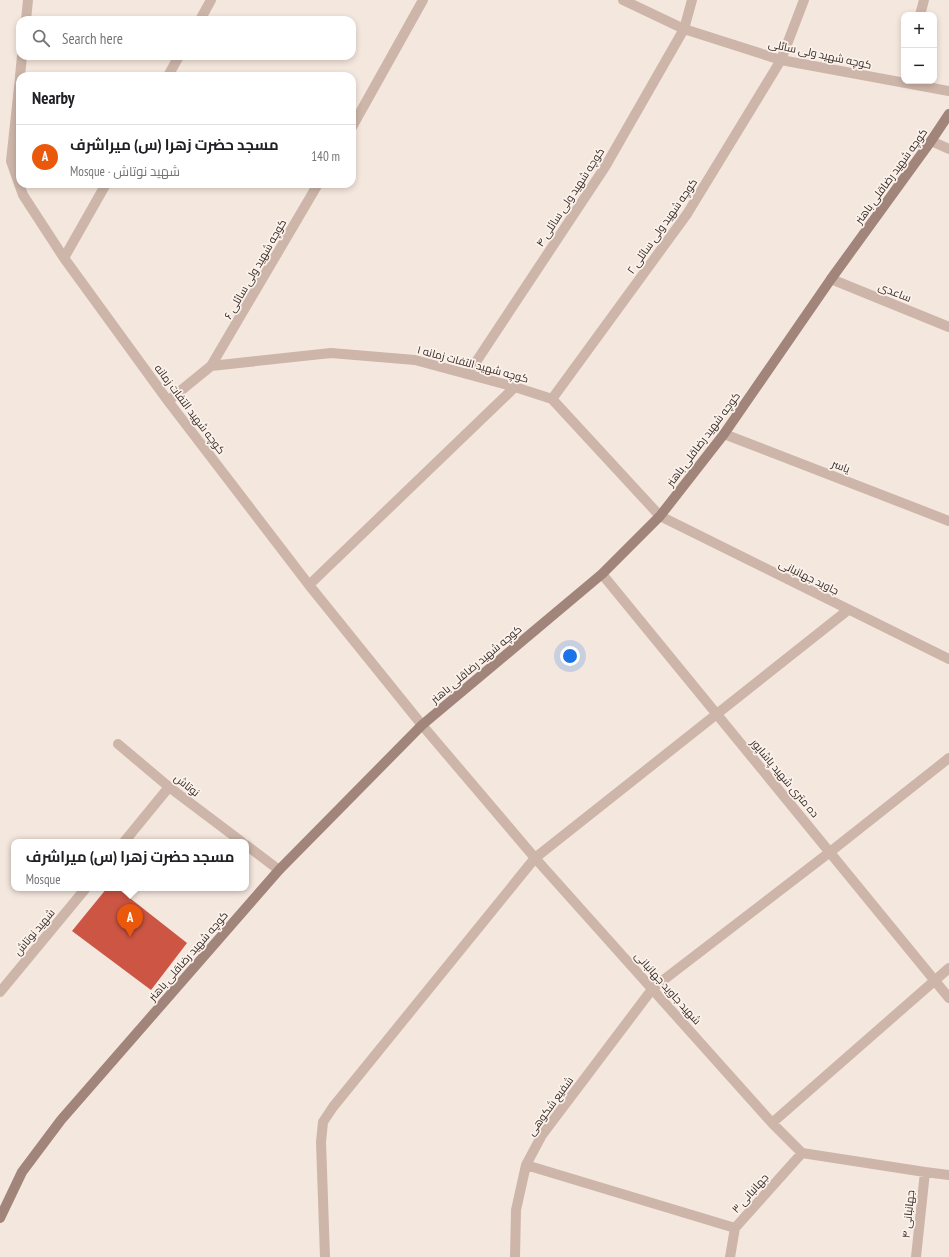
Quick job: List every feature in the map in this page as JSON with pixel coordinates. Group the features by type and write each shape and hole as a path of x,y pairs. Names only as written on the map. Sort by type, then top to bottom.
{"street":[{"path":"26,16 28,0"},
{"path":"202,16 211,0"},
{"path":"356,120 423,0"},
{"name":"کوچه شهید ولی سائلی","path":"623,0 684,28 781,60 901,79"},
{"name":"کوچه شهید ولی سائلی ۴","path":"468,374 605,167 684,28 692,0"},
{"name":"کوچه شهید ولی سائلی ۲","path":"552,398 687,214 781,60 804,0"},
{"path":"921,12 924,0"},
{"name":"کوچه شهید التفات زمانه","path":"20,72 22,60"},
{"path":"170,72 177,60"},
{"name":"کوچه شهید ولی سائلی","path":"922,84 949,91"},
{"name":"کوچه شهید التفات زمانه","path":"16,114 11,161 16,175"},
{"name":"کوچه شهید رضاقلی باهنر","path":"0,1218 22,1172 61,1120 279,870 422,725 602,574 660,516 724,434 831,279 949,114"},
{"path":"931,141 949,149"},
{"name":"کوچه شهید التفات زمانه","path":"21,188 23,195 64,258 168,401 309,585 422,725"},
{"path":"64,258 104,188"},
{"name":"کوچه شهید ولی سائلی ۶","path":"212,366 316,188"},
{"name":"ساعدی","path":"831,279 949,327"},
{"name":"کوچه شهید التفات زمانه ۱","path":"212,366 332,353 415,360 552,398"},
{"path":"168,401 212,366"},
{"path":"309,585 515,387"},
{"path":"552,398 660,516"},
{"name":"یاسر","path":"724,434 949,521"},
{"name":"جاوید جهانبانی","path":"660,516 949,660"},
{"name":"ده متری شهید پاشاپور","path":"602,574 949,998"},
{"path":"325,1257 321,1142 323,1122 333,1106 535,858 848,610"},
{"name":"شهید جاوید جهانبانی","path":"422,725 535,858 653,988 772,1124 802,1153"},
{"name":"نوتاش","path":"118,744 169,787 238,839"},
{"name":"شفیع شکوهی","path":"515,1257 516,1210 526,1165 542,1135 653,988 830,852 949,758"},
{"path":"126,839 169,787"},
{"path":"249,847 279,870"},
{"name":"شهید نوتاش","path":"0,992 84,891"},
{"path":"772,1124 949,968"},
{"path":"802,1153 949,1175"},
{"name":"جهانبانی ۳","path":"730,1257 735,1228 802,1153"},
{"path":"526,1165 735,1228"},
{"name":"جهانبانی ۴","path":"916,1257 925,1172"}],"building":[{"path":"105,891 121,891 187,943 151,990 72,931"}],"place":[{"name":"مسجد حضرت زهرا (س) میراشرف","path":"130,937"}]}
